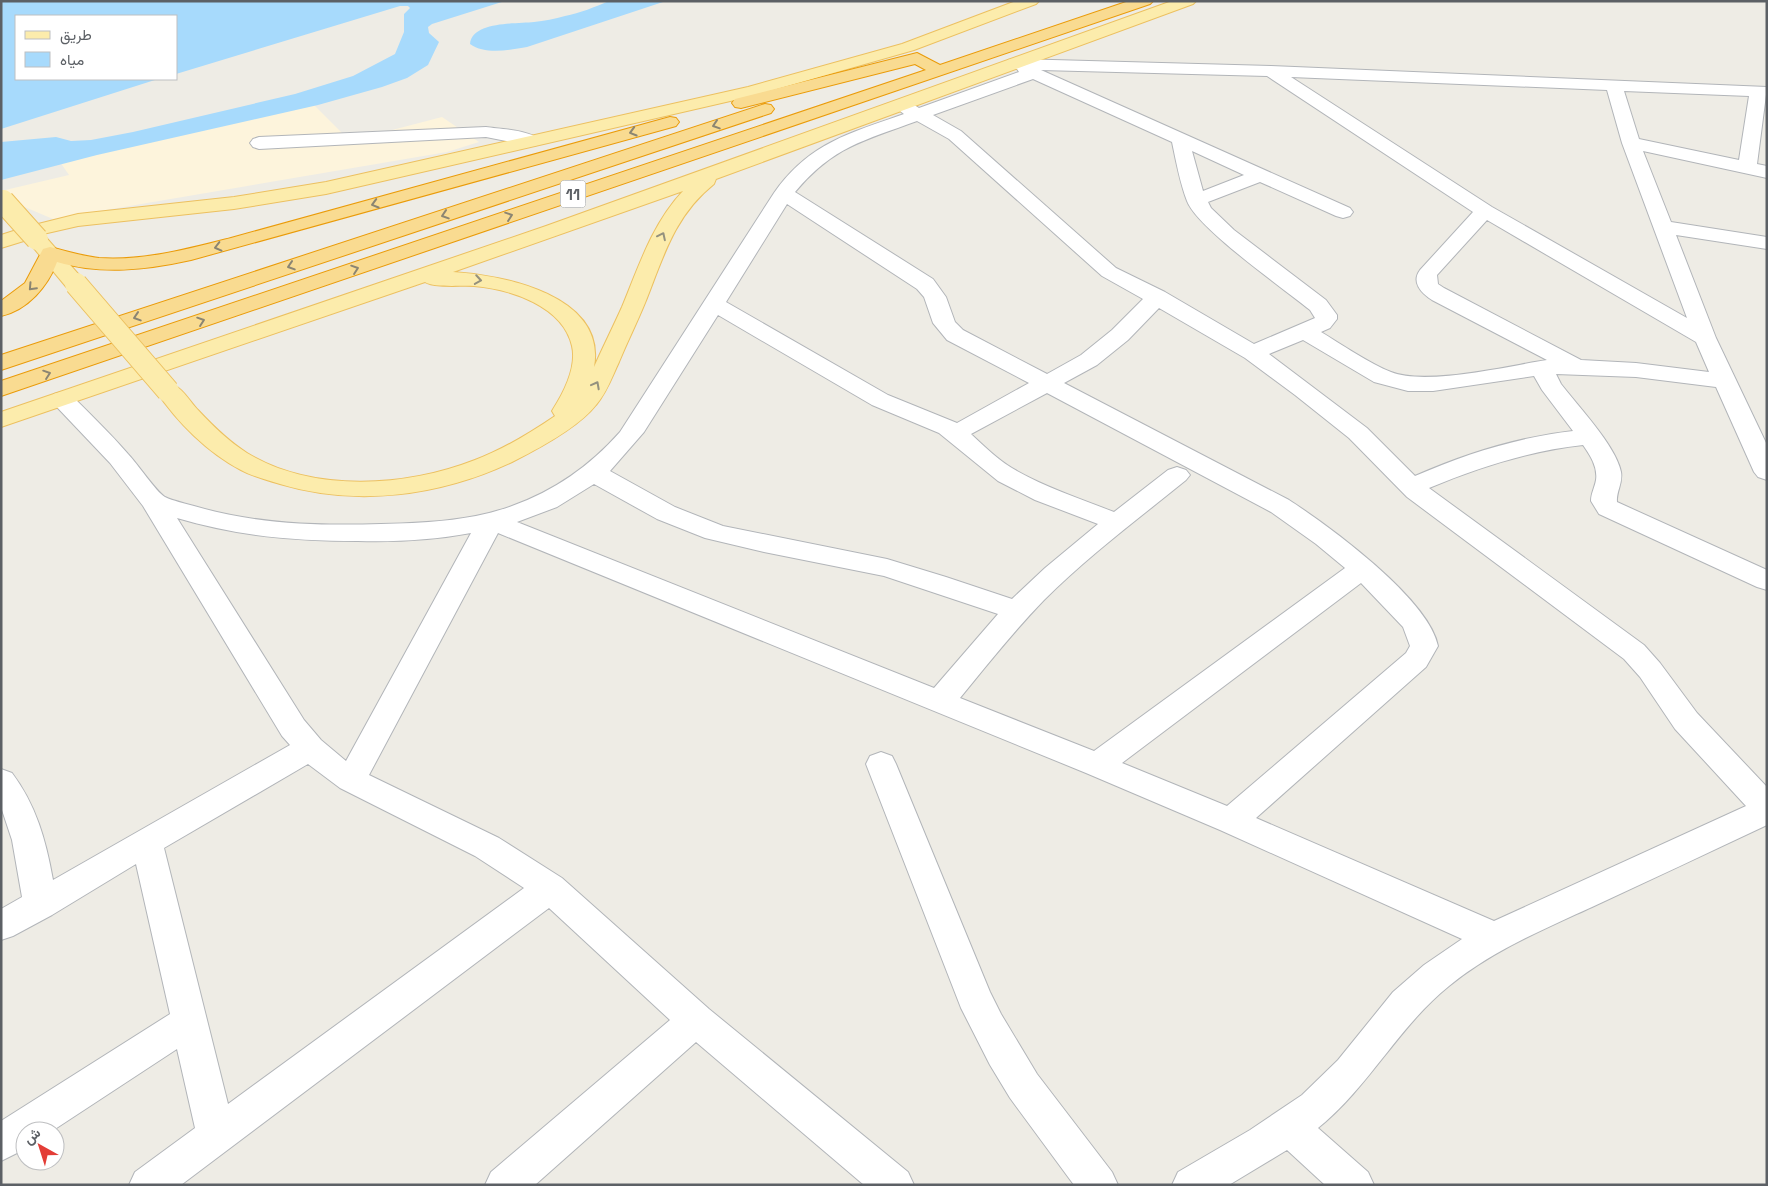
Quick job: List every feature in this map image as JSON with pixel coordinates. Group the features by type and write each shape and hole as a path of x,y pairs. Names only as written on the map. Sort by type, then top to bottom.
{"highway":[{"name":"11","path":"1,362 917,58 1095,1"},
{"name":"11","path":"1,389 1145,1"},
{"path":"1,310 30,290 44,273 43,246 81,263 104,266 135,265 195,253 698,114 917,58 938,70"}],"main road":[{"path":"1,242 32,231 78,220 234,203 316,190 531,142 816,74 926,41 1031,1"},
{"path":"1,420 395,286 739,165 910,110 1012,64 1188,1"},
{"path":"1,199 168,391 217,443 239,458 264,471 299,482 334,488 370,489 418,484 458,475 496,461 526,447 569,417 588,400 598,383 624,328 659,241 676,212 699,186 715,175 739,165"},
{"path":"395,286 437,279 469,279 499,283 530,293 556,307 574,325 584,347 582,370 574,391 566,408 550,430"}],"street":[{"path":"1012,64 1271,71 1614,84 1762,92 1760,134 1748,168"},
{"path":"1012,64 1343,212"},
{"path":"1271,71 1485,211 1705,338"},
{"path":"154,502 188,514 225,523 265,529 308,533 403,533 460,527 491,521 521,512 548,500 594,473 624,445 784,193 810,163 831,148 910,110 1033,73"},
{"path":"1614,84 1631,143 1705,338 1725,382 1758,436 1767,472"},
{"path":"910,110 956,135 1109,272 1157,297 1253,353 1358,433 1411,487 1634,652 1650,670 1686,722 1712,747 1767,809 1494,937 1448,966 1421,989 1391,1021 1348,1075 1291,1128 1192,1185"},
{"path":"259,143 486,132 518,136 531,142"},
{"path":"1180,138 1196,200 1214,223 1323,310 1326,315 1326,319 1322,323 1253,353"},
{"path":"1631,143 1767,172"},
{"path":"1196,200 1261,175"},
{"path":"784,193 925,284 938,299 944,325 955,335 1280,506 1324,535 1363,568 1420,630 1424,646 1422,654 1231,821"},
{"path":"1485,211 1427,274 1427,284 1443,298 1577,367"},
{"path":"1663,228 1767,242"},
{"path":"956,433 1047,384 1106,348 1157,297"},
{"path":"714,304 880,400 939,423 956,433 978,454 1007,476 1044,494 1118,523"},
{"path":"1304,332 1382,377 1408,384 1433,384 1547,367 1644,370 1689,375 1725,382"},
{"path":"1547,367 1544,373 1550,385 1602,454 1608,467 1610,479 1604,498 1608,508 1767,581"},
{"path":"62,399 119,458 154,502 293,728 310,748 328,765 351,780 487,847 550,888 696,1020 894,1185"},
{"path":"1411,487 1452,468 1528,445 1589,437"},
{"path":"594,473 652,506 691,523 728,534 887,568 1017,611"},
{"path":"940,701 1017,611 1076,556 1177,475"},
{"path":"491,521 1097,765 1231,821 1494,937"},
{"path":"351,780 491,521"},
{"path":"1097,765 1363,568"},
{"path":"1,926 310,748"},
{"path":"881,764 974,997 992,1033 1039,1108 1098,1185"},
{"path":"1,781 10,792 29,834 40,905"},
{"path":"147,843 216,1134"},
{"path":"149,1185 550,888"},
{"path":"504,1185 696,1020"},
{"path":"1,1143 188,1022"},
{"path":"1291,1128 1354,1185"}],"shaded area":[{"path":"306,97 350,141 442,117 479,142 447,152 53,219 1,197 1,191 69,175 58,159"}],"water":[{"path":"1,1 505,1 432,24 428,27 429,33 439,42 428,65 407,78 382,87 318,105 97,155 1,180 1,142 56,137 71,141 91,140 295,94 353,76 395,54 404,32 404,14 410,8 408,6 400,6 178,73 178,15 15,15 15,80 155,80 1,129"},
{"path":"609,1 666,1 527,47 490,51 470,44 478,31 487,27 553,19 582,12"}]}
